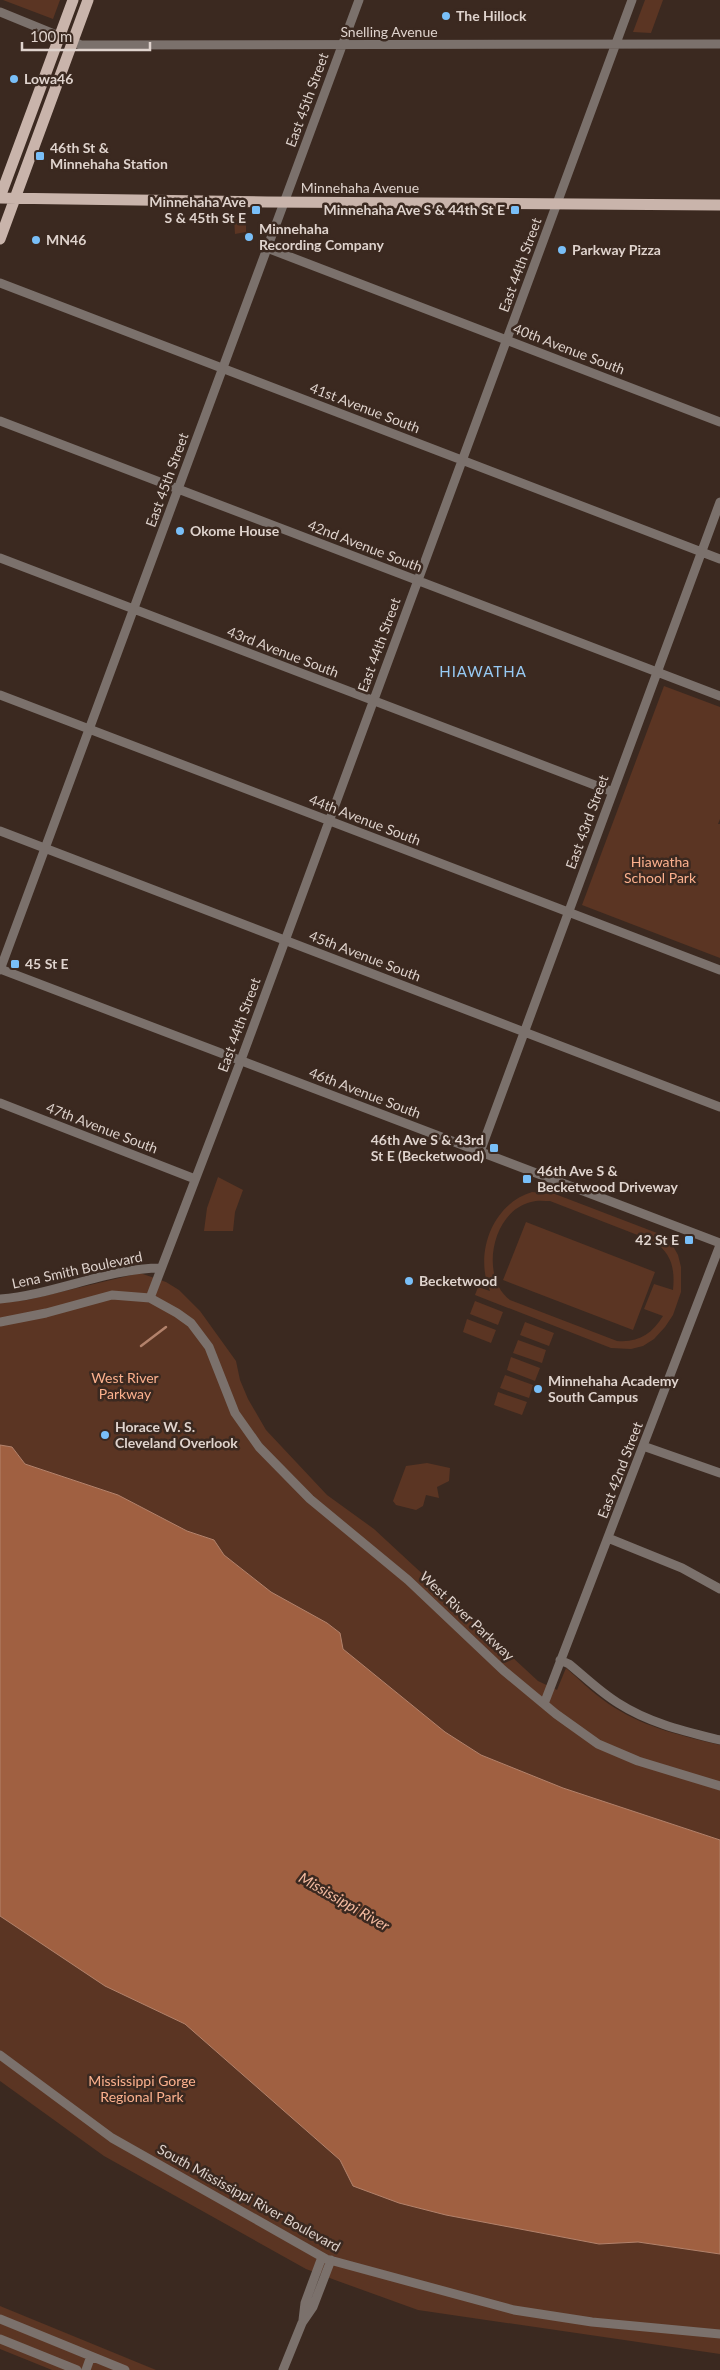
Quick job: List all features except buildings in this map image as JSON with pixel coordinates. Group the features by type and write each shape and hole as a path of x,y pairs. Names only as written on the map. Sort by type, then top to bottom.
{"main road":[{"path":"0,198 73,0"},
{"path":"0,239 88,0"},
{"name":"Minnehaha Avenue","path":"0,198 720,205"}],"street":[{"name":"East 45th Street","path":"0,969 359,0"},
{"name":"East 44th Street","path":"150,1298 286,940 632,0"},
{"name":"Snelling Avenue","path":"0,12 80,45 720,44"},
{"name":"40th Avenue South","path":"268,248 720,422"},
{"name":"41st Avenue South","path":"0,283 720,559"},
{"name":"42nd Avenue South","path":"0,421 720,696"},
{"name":"East 43rd Street","path":"480,1152 720,502"},
{"name":"43rd Avenue South","path":"0,558 613,792"},
{"name":"44th Avenue South","path":"0,694 329,822 720,970"},
{"name":"45th Avenue South","path":"0,831 720,1107"},
{"name":"46th Avenue South","path":"0,969 720,1244"},
{"name":"47th Avenue South","path":"0,1104 195,1178"},
{"name":"East 42nd Street","path":"544,1704 720,1244"},
{"name":"Lena Smith Boulevard","path":"0,1299 42,1293 121,1274 161,1268"},
{"name":"West River Parkway","path":"0,1322 46,1313 112,1295 150,1298 178,1313 191,1323 201,1335 214,1359 235,1412 248,1433 286,1475 339,1524 415,1586 504,1670 584,1735 611,1751 720,1786"},
{"path":"643,1446 720,1473"},
{"path":"608,1538 682,1568 720,1589"},
{"path":"560,1660 569,1664 617,1703 643,1717 668,1727 720,1740"},
{"name":"South Mississippi River Boulevard","path":"0,2055 112,2138 326,2258 514,2310 592,2322 720,2334"},
{"path":"283,2370 302,2323 313,2306 326,2258"},
{"path":"0,2319 125,2370"},
{"path":"0,2338 77,2370"},
{"path":"86,2370 91,2356"}],"green space":[{"path":"3,0 60,0 53,19"},
{"path":"645,0 663,0 651,33 633,32"},
{"path":"234,219 246,219 246,232 235,234"},
{"name":"Hiawatha School Park","path":"664,686 720,707 720,819 718,824 720,824 720,958 582,905"},
{"path":"218,1177 243,1190 235,1212 233,1231 204,1231 207,1208"},
{"path":"532,1192 555,1194 657,1233 673,1246 681,1267 681,1292 673,1315 654,1339 643,1346 631,1349 611,1348 475,1295 478,1287 490,1291 484,1262 490,1232 506,1207 518,1198","holes":["533,1201 550,1201 653,1241 664,1251 671,1262 673,1268 673,1290 654,1284 644,1309 663,1316 654,1328 638,1339 617,1341 510,1300 500,1290 495,1276 494,1246 499,1231 507,1218 518,1208"]},
{"path":"526,1222 655,1272 633,1330 503,1280"},
{"name":"West River Parkway","path":"140,1273 166,1282 179,1290 200,1311 236,1361 240,1380 248,1399 266,1430 327,1495 374,1529 538,1681 557,1690 566,1668 602,1699 627,1715 666,1731 720,1745 720,1840 563,1788 481,1755 445,1732 343,1649 340,1633 327,1623 271,1592 224,1555 214,1540 187,1531 118,1495 25,1464 12,1447 0,1445 0,1303 27,1300"},
{"path":"475,1301 503,1312 498,1325 470,1314"},
{"path":"467,1319 496,1330 491,1343 463,1332"},
{"path":"525,1322 554,1333 549,1346 520,1335"},
{"path":"518,1340 546,1350 542,1363 513,1353"},
{"path":"511,1357 540,1368 535,1381 507,1370"},
{"path":"505,1375 533,1385 529,1398 500,1388"},
{"path":"498,1392 527,1402 522,1415 494,1405"},
{"path":"427,1463 450,1468 449,1481 437,1487 439,1498 426,1495 423,1506 416,1510 396,1505 393,1501 406,1466"},
{"name":"Mississippi Gorge Regional Park","path":"0,1916 105,1986 185,2024 340,2160 353,2186 446,2215 599,2244 638,2242 720,2254 720,2354 418,2310 306,2269 104,2156 0,2081"},
{"path":"0,2306 156,2370 52,2370 0,2349"}],"water":[{"name":"Mississippi River","path":"0,1445 12,1447 25,1464 118,1495 187,1531 214,1540 224,1555 271,1592 327,1623 340,1633 343,1649 445,1732 481,1755 563,1788 720,1840 720,2254 638,2242 599,2244 446,2215 399,2203 353,2186 340,2160 185,2024 105,1986 0,1916"}],"waterway":[{"path":"141,1346 166,1327"}],"place":[{"name":"The Hillock","path":"446,16"},
{"name":"Lowa46","path":"14,79"},
{"name":"46th St & Minnehaha Station","path":"40,156"},
{"name":"Minnehaha Ave S & 45th St E","path":"256,210"},
{"name":"Minnehaha Ave S & 44th St E","path":"515,210"},
{"name":"Minnehaha Recording Company","path":"249,237"},
{"name":"MN46","path":"36,240"},
{"name":"Parkway Pizza","path":"562,250"},
{"name":"Okome House","path":"180,531"},
{"name":"45 St E","path":"15,964"},
{"name":"46th Ave S & 43rd St E (Becketwood)","path":"494,1148"},
{"name":"46th Ave S & Becketwood Driveway","path":"527,1179"},
{"name":"42 St E","path":"689,1240"},
{"name":"Becketwood","path":"409,1281"},
{"name":"Minnehaha Academy South Campus","path":"538,1389"},
{"name":"Horace W. S. Cleveland Overlook","path":"105,1435"}],"district":[{"name":"HIAWATHA","path":"483,672"}]}
